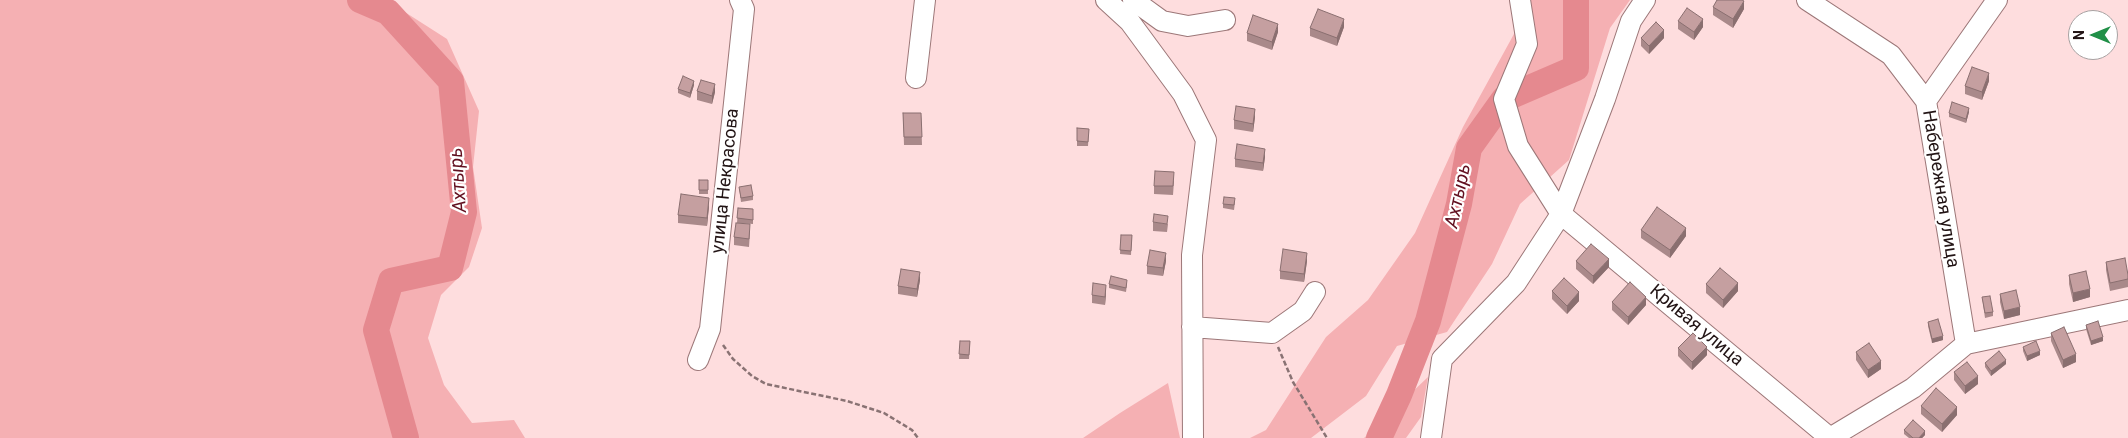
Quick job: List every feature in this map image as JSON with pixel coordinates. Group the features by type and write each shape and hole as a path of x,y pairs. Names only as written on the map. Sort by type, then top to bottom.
{"street":[{"name":"улица Некрасова","path":"698,360 710,329 744,9 740,0"},
{"path":"916,78 925,0"},
{"path":"1106,0 1130,22 1183,94 1206,140 1192,255 1193,438"},
{"path":"1133,0 1162,21 1188,26 1225,20"},
{"name":"Кривая улица","path":"1520,0 1527,44 1504,98 1518,146 1561,214 1830,438 1913,388 1966,344 2128,310"},
{"path":"1431,438 1442,359 1516,283 1561,214 1605,99 1631,21 1645,0"},
{"name":"Набережная улица","path":"1807,0 1891,55 1926,101 1966,344"},
{"path":"1926,101 1997,0"},
{"path":"1192,327 1272,333 1303,311 1315,292"}],"path":[{"path":"710,329 733,359 752,376 766,384 847,401 884,413 912,430 918,438"},
{"path":"1272,333 1293,382 1327,438"}],"shaded area":[{"path":"0,0 386,0 447,39 479,111 473,167 482,228 469,267 441,295 428,338 444,385 472,423 514,420 525,438 0,438"},
{"path":"1523,0 1630,0 1610,28 1569,160 1520,204 1492,264 1447,332 1397,346 1366,396 1311,438 1250,438 1266,430 1326,337 1368,300 1415,233 1463,127 1520,23"},
{"path":"1428,377 1421,417 1406,438 1364,438"},
{"path":"1168,383 1180,438 1083,438 1120,413"}],"building":[{"path":"1717,0 1744,1 1733,19 1713,7"},
{"path":"1687,8 1703,19 1694,32 1678,21"},
{"path":"1318,9 1344,19 1337,38 1310,28"},
{"path":"1253,15 1278,24 1272,42 1247,33"},
{"path":"1656,22 1664,30 1649,46 1641,38"},
{"path":"1972,67 1989,73 1982,92 1965,86"},
{"path":"683,76 694,81 690,93 678,89"},
{"path":"701,80 715,84 712,96 697,91"},
{"path":"1952,102 1969,108 1966,119 1949,113"},
{"path":"1236,106 1255,109 1253,124 1234,120"},
{"path":"903,113 921,113 922,137 904,137"},
{"path":"1077,128 1089,129 1088,142 1077,141"},
{"path":"1237,144 1265,149 1263,163 1235,159"},
{"path":"1155,171 1174,172 1173,186 1154,186"},
{"path":"699,180 708,180 708,190 699,190"},
{"path":"751,185 753,196 741,198 739,187"},
{"path":"681,194 709,198 707,218 678,215"},
{"path":"1224,197 1235,198 1234,205 1223,204"},
{"path":"1657,207 1686,228 1670,250 1641,230"},
{"path":"738,208 753,209 753,220 737,218"},
{"path":"1154,214 1168,216 1167,224 1153,222"},
{"path":"736,223 750,224 749,239 734,237"},
{"path":"1121,235 1132,235 1131,251 1120,250"},
{"path":"1591,244 1609,259 1593,276 1576,261"},
{"path":"1283,249 1307,253 1304,274 1280,271"},
{"path":"1150,250 1166,253 1163,268 1147,266"},
{"path":"2125,258 2128,279 2110,283 2106,262"},
{"path":"1720,268 1738,283 1723,300 1706,284"},
{"path":"901,269 920,272 917,289 898,286"},
{"path":"2086,271 2090,289 2073,293 2069,275"},
{"path":"1111,276 1127,280 1126,288 1109,284"},
{"path":"1564,278 1579,292 1567,306 1552,291"},
{"path":"1630,282 1646,297 1628,317 1612,302"},
{"path":"1093,283 1106,285 1105,297 1092,295"},
{"path":"2016,290 2020,307 2004,311 2000,294"},
{"path":"1990,296 1993,312 1985,313 1982,297"},
{"path":"1938,319 1943,336 1932,339 1928,322"},
{"path":"2098,321 2103,337 2091,341 2086,325"},
{"path":"2064,327 2076,354 2063,360 2051,333"},
{"path":"1693,333 1707,347 1692,362 1678,348"},
{"path":"960,341 970,341 969,355 959,354"},
{"path":"2036,341 2040,351 2027,356 2023,347"},
{"path":"1869,343 1881,361 1868,370 1856,352"},
{"path":"1999,351 2006,360 1991,371 1985,363"},
{"path":"1967,362 1978,376 1965,386 1954,372"},
{"path":"1936,388 1957,407 1942,424 1921,406"},
{"path":"1913,420 1925,431 1919,438 1913,438 1904,430"}],"waterway":[{"name":"Ахтырь","path":"360,0 388,12 451,81 464,212 450,268 391,281 376,330 406,438"},
{"name":"Ахтырь","path":"1379,438 1399,395 1428,321 1459,204 1469,148 1504,99 1576,68 1576,0"}]}
